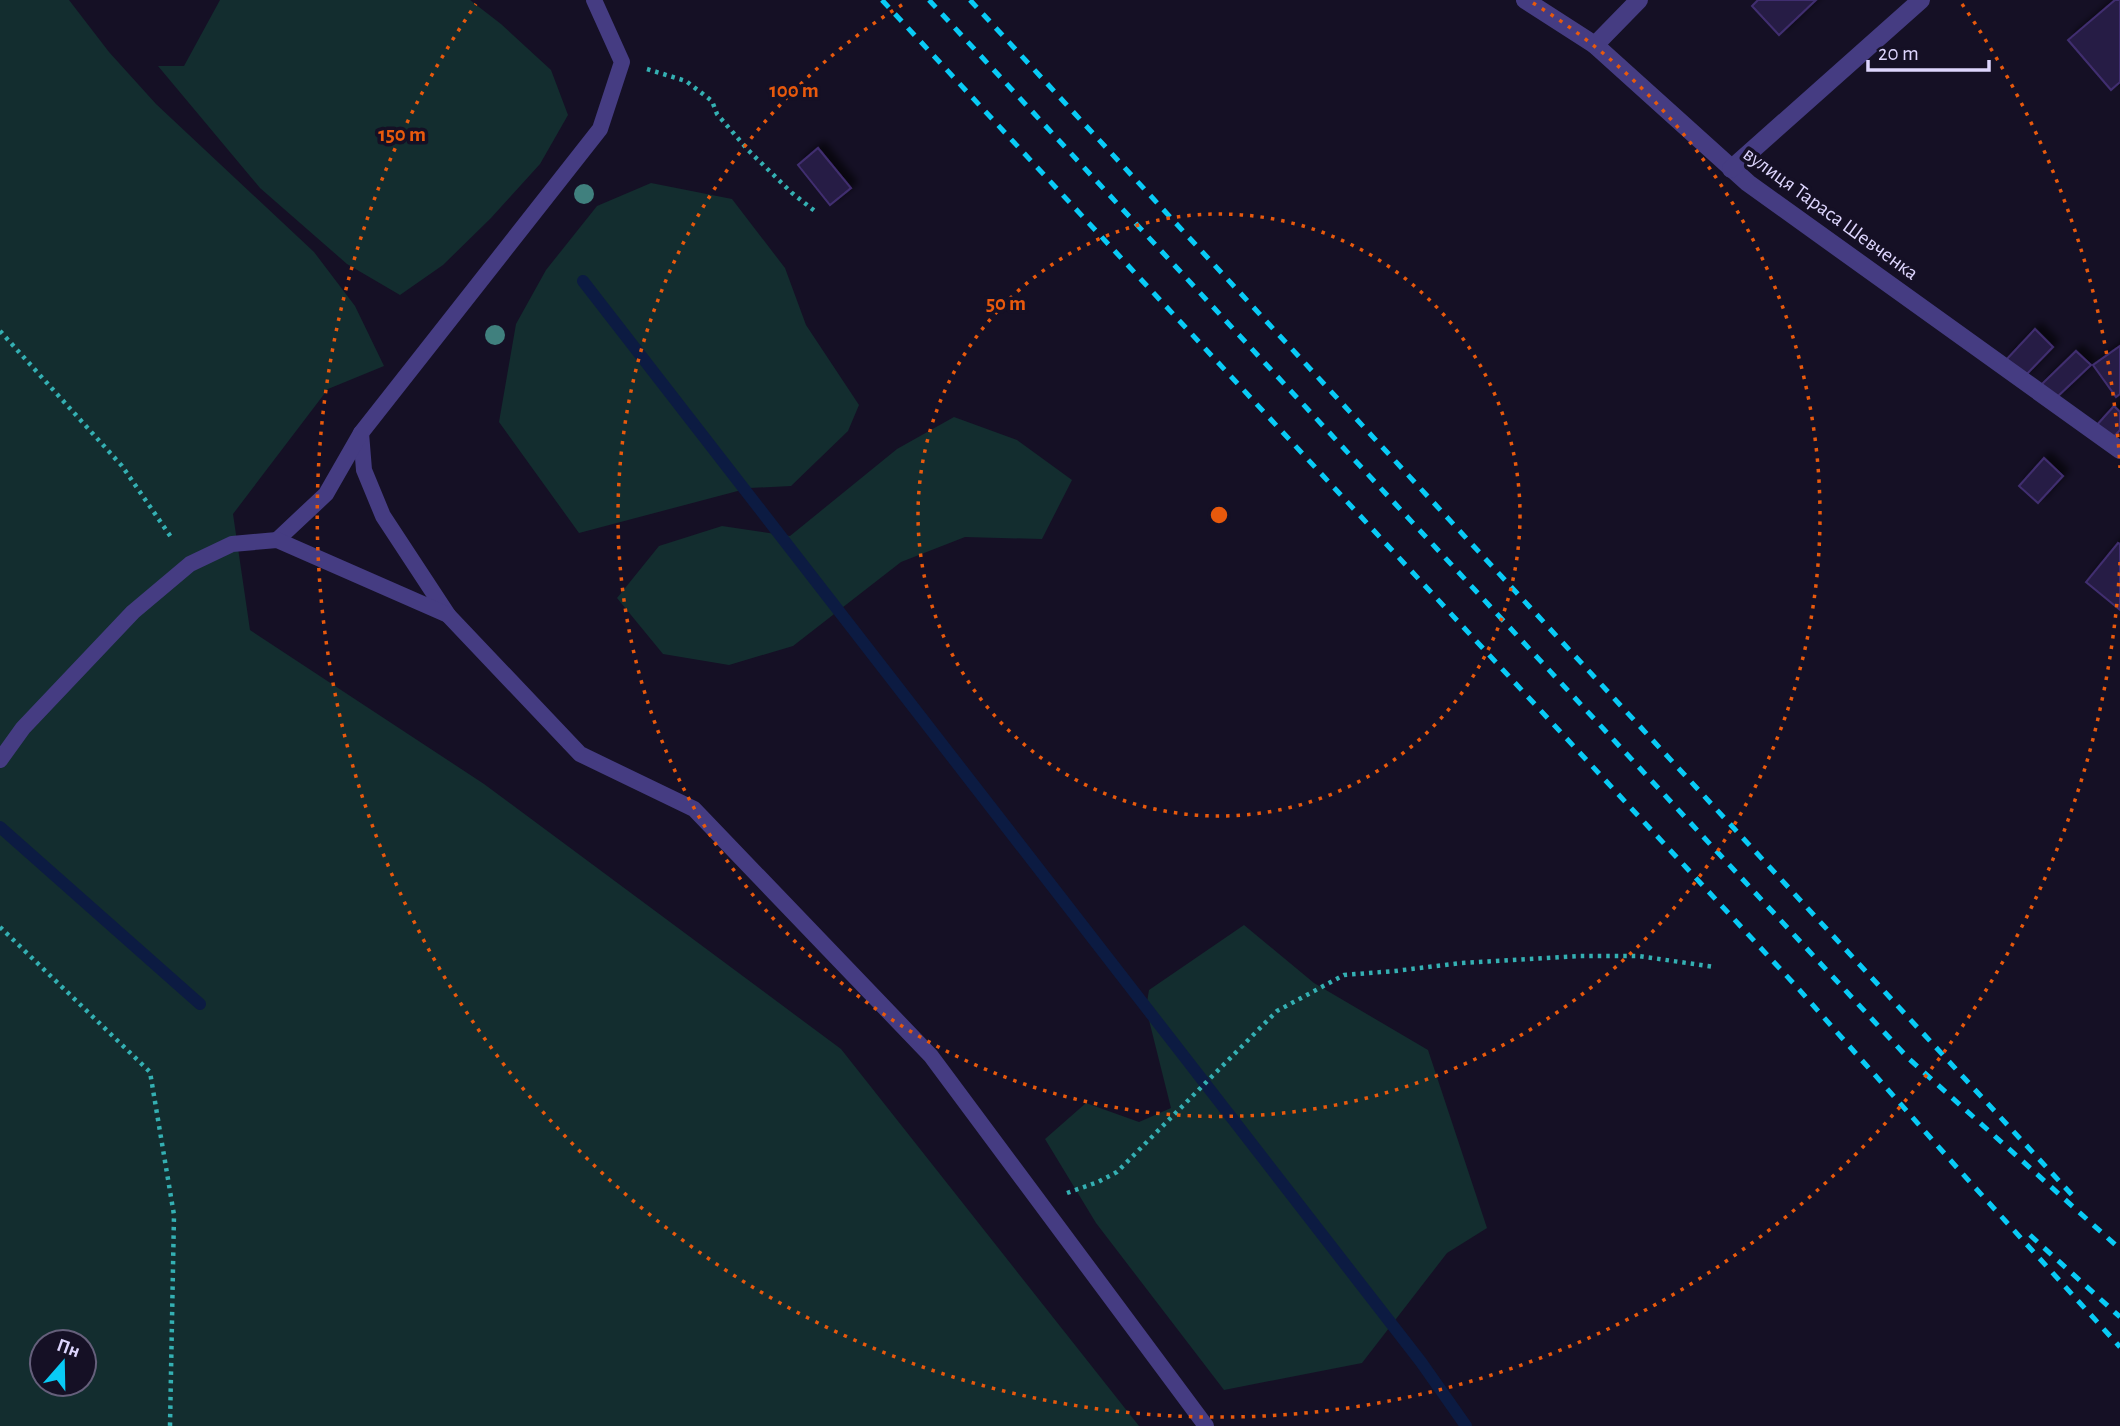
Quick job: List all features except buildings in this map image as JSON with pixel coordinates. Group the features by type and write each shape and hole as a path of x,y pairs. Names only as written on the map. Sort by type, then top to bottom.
{"street":[{"name":"вулиця Тараса Шевченка","path":"1525,0 1595,45 1731,169 2120,450"},
{"path":"1595,45 1639,0"},
{"path":"1731,169 1921,0"}],"lane":[{"path":"277,540 326,494 361,433 600,129 622,62 594,0"},
{"path":"361,433 364,470 383,516 448,615 580,754 694,809 931,1056 1206,1426"},
{"path":"0,760 23,728 133,612 190,564 232,544 277,540 448,615"}],"path":[{"path":"622,62 685,81 712,101 717,114 748,150 816,212"},
{"path":"0,331 122,466 190,564"},
{"path":"0,927 150,1072 174,1215 170,1426"},
{"path":"1040,1203 1098,1182 1117,1172 1277,1011 1344,975 1473,962 1579,956 1639,956 1714,967"}],"green space":[{"path":"0,0 69,0 109,52 156,104 314,252 355,306 384,366 328,389 233,514 250,630 484,784 841,1049 1139,1426 0,1426"},
{"path":"220,0 470,0 501,24 551,70 568,115 540,164 491,218 443,265 400,295 347,264 260,188 158,66 184,66"},
{"path":"651,183 732,199 785,268 806,325 859,405 848,431 791,486 749,488 579,533 499,422 516,324 546,270 597,206"},
{"path":"954,417 1017,440 1072,480 1042,539 965,537 901,562 793,646 729,665 663,654 617,598 659,546 722,526 790,536 897,449"},
{"path":"1244,925 1314,983 1428,1050 1487,1228 1447,1253 1362,1363 1224,1390 1096,1223 1045,1139 1086,1103 1139,1122 1171,1108 1146,1008 1149,990"}],"waterway":[{"path":"583,281 1421,1362 1466,1426"},
{"path":"0,827 200,1004"}],"railway":[{"path":"882,0 1796,986 2120,1347"},
{"path":"929,0 1908,1058 2120,1249"},
{"path":"970,0 2073,1196"},
{"path":"2030,1235 2120,1317"}]}
